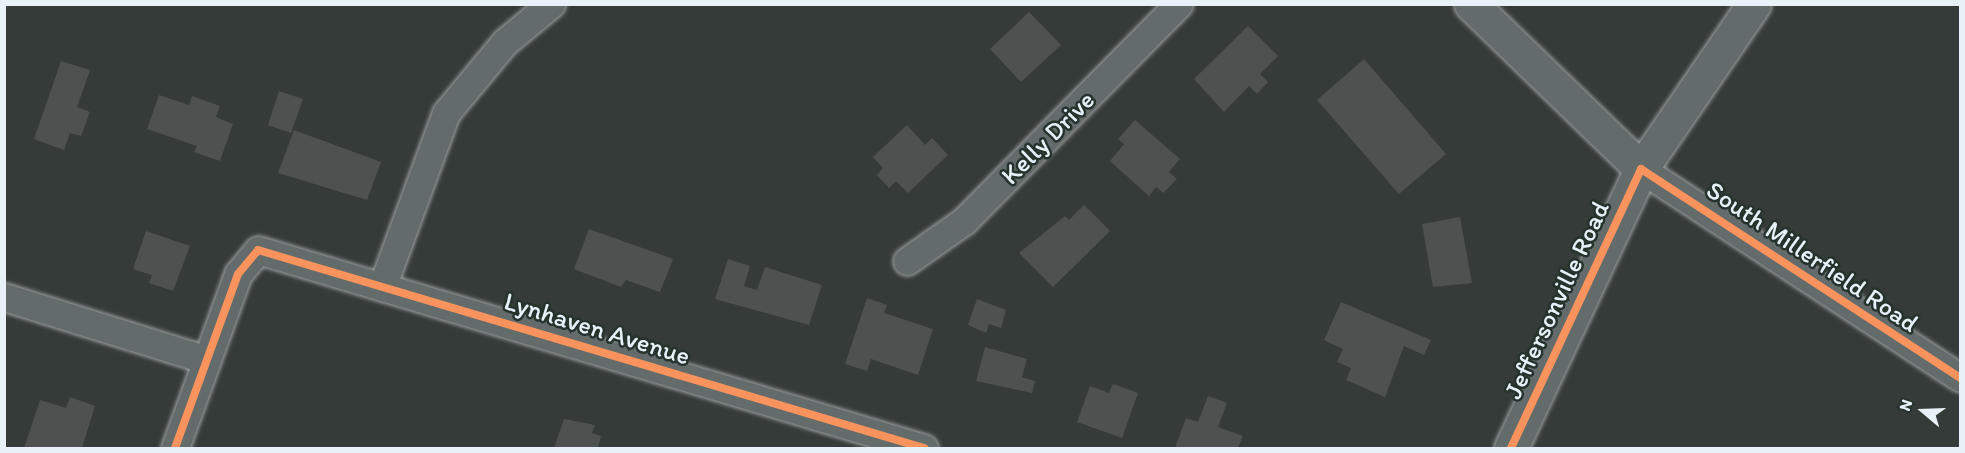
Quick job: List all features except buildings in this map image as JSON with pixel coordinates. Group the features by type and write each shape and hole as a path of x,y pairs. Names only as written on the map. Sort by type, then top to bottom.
{"main road":[{"path":"1471,4 1641,169"},
{"name":"Jeffersonville Road","path":"1511,448 1641,169 1754,4"}],"street":[{"path":"382,287 446,113 505,42 551,4"},
{"name":"Kelly Drive","path":"907,261 964,220 1179,4"},
{"name":"South Millerfield Road","path":"1641,169 1960,378"},
{"name":"Lynhaven Avenue","path":"204,359 238,273 258,250 924,448"},
{"path":"4,297 204,359 175,448"}],"cycle path":[{"path":"1511,448 1641,169 1960,378"},
{"path":"175,448 238,274 258,250 924,448"}]}
